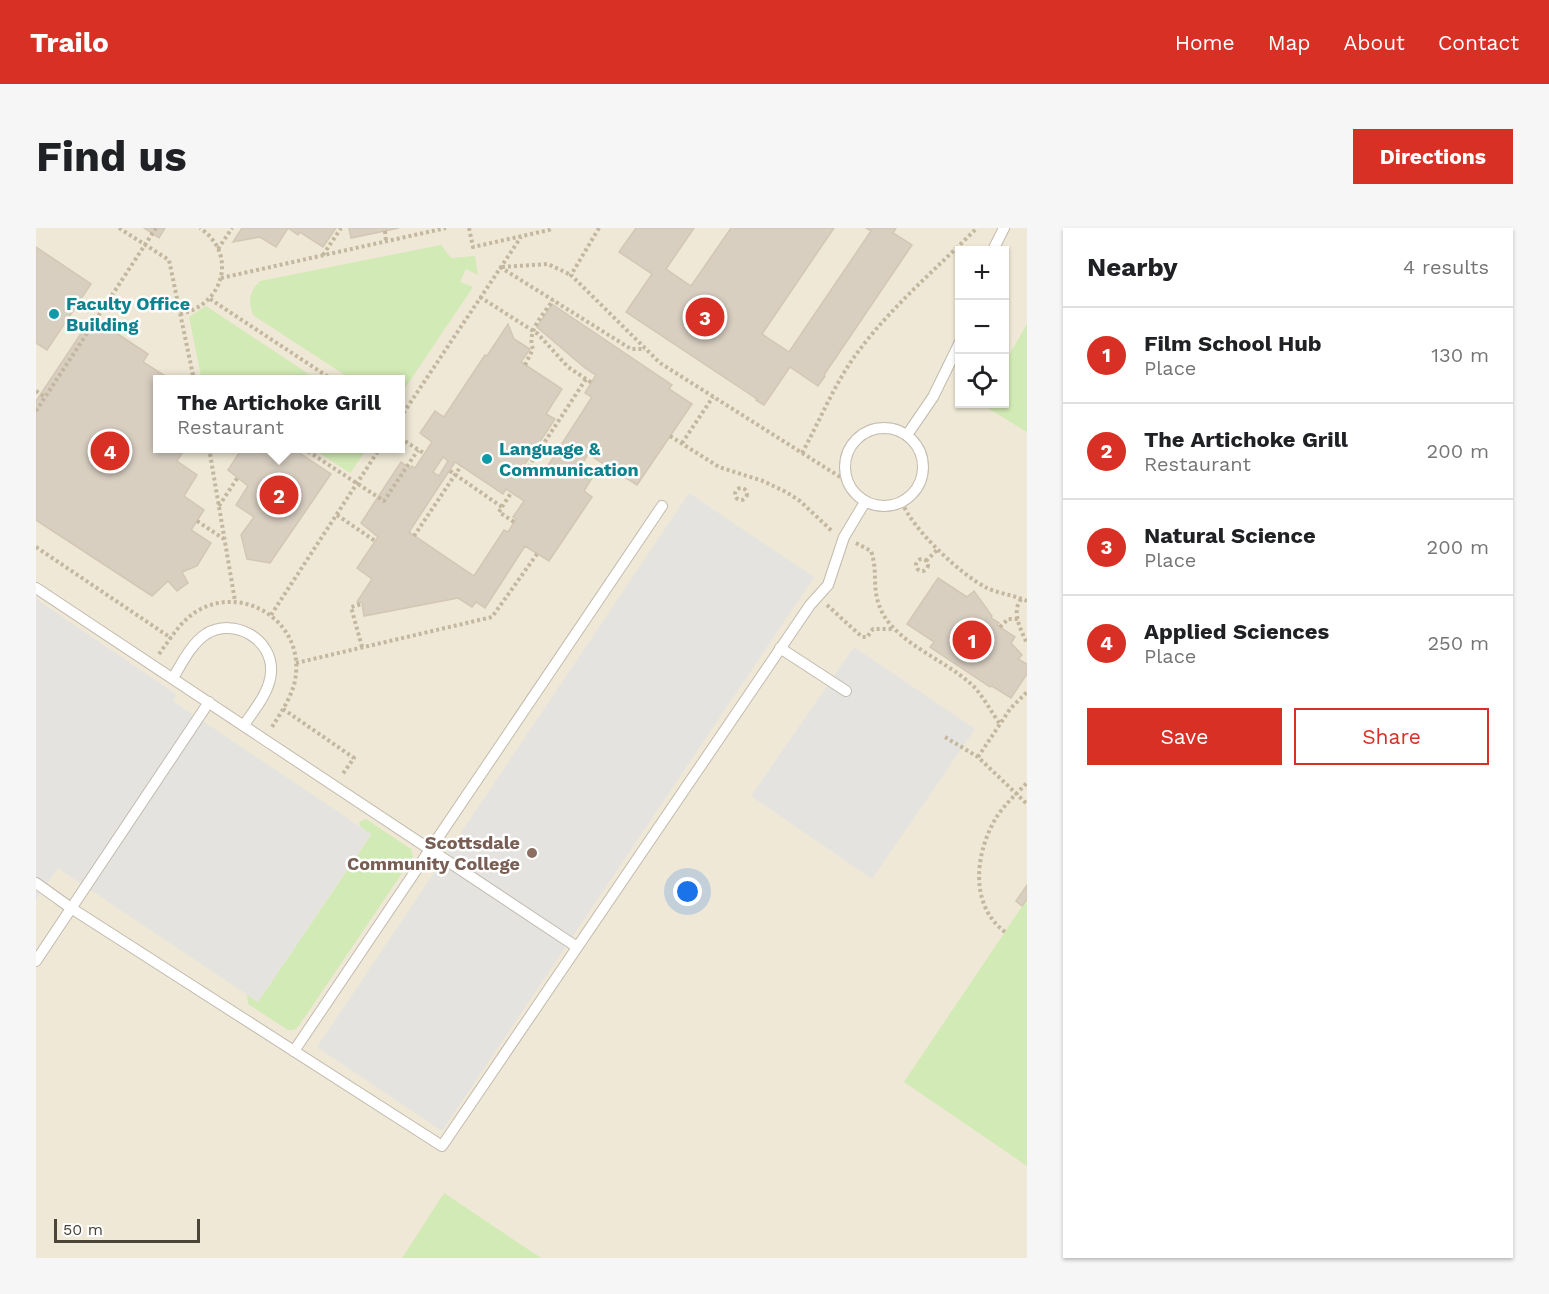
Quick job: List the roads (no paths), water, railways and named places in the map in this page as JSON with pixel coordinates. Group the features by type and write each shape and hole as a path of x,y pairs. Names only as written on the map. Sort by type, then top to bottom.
{"lane":[{"path":"995,246 1004,228"},
{"path":"907,435 933,397 955,352"},
{"path":"878,429 898,430 907,435 921,451 924,463 919,486 902,502 884,506 865,502 855,494 848,482 845,470 846,458 851,447 858,438 878,429"},
{"path":"36,883 71,908 442,1146 780,648 828,585 844,537 865,502"},
{"path":"294,1051 663,506"},
{"path":"36,588 577,947"},
{"path":"173,678 197,641 208,633 220,628 232,628 245,631 256,638 265,647 272,672 269,685 244,725"},
{"path":"780,648 846,691"},
{"path":"36,961 209,702"}],"place":[{"name":"Faculty Office Building","path":"54,314"},
{"name":"Natural Science","path":"705,317"},
{"name":"Applied Sciences","path":"110,451"},
{"name":"Language & Communication","path":"487,459"},
{"name":"The Artichoke Grill","path":"279,495"},
{"name":"Film School Hub","path":"972,640"},
{"name":"Scottsdale Community College","path":"532,853"}]}
